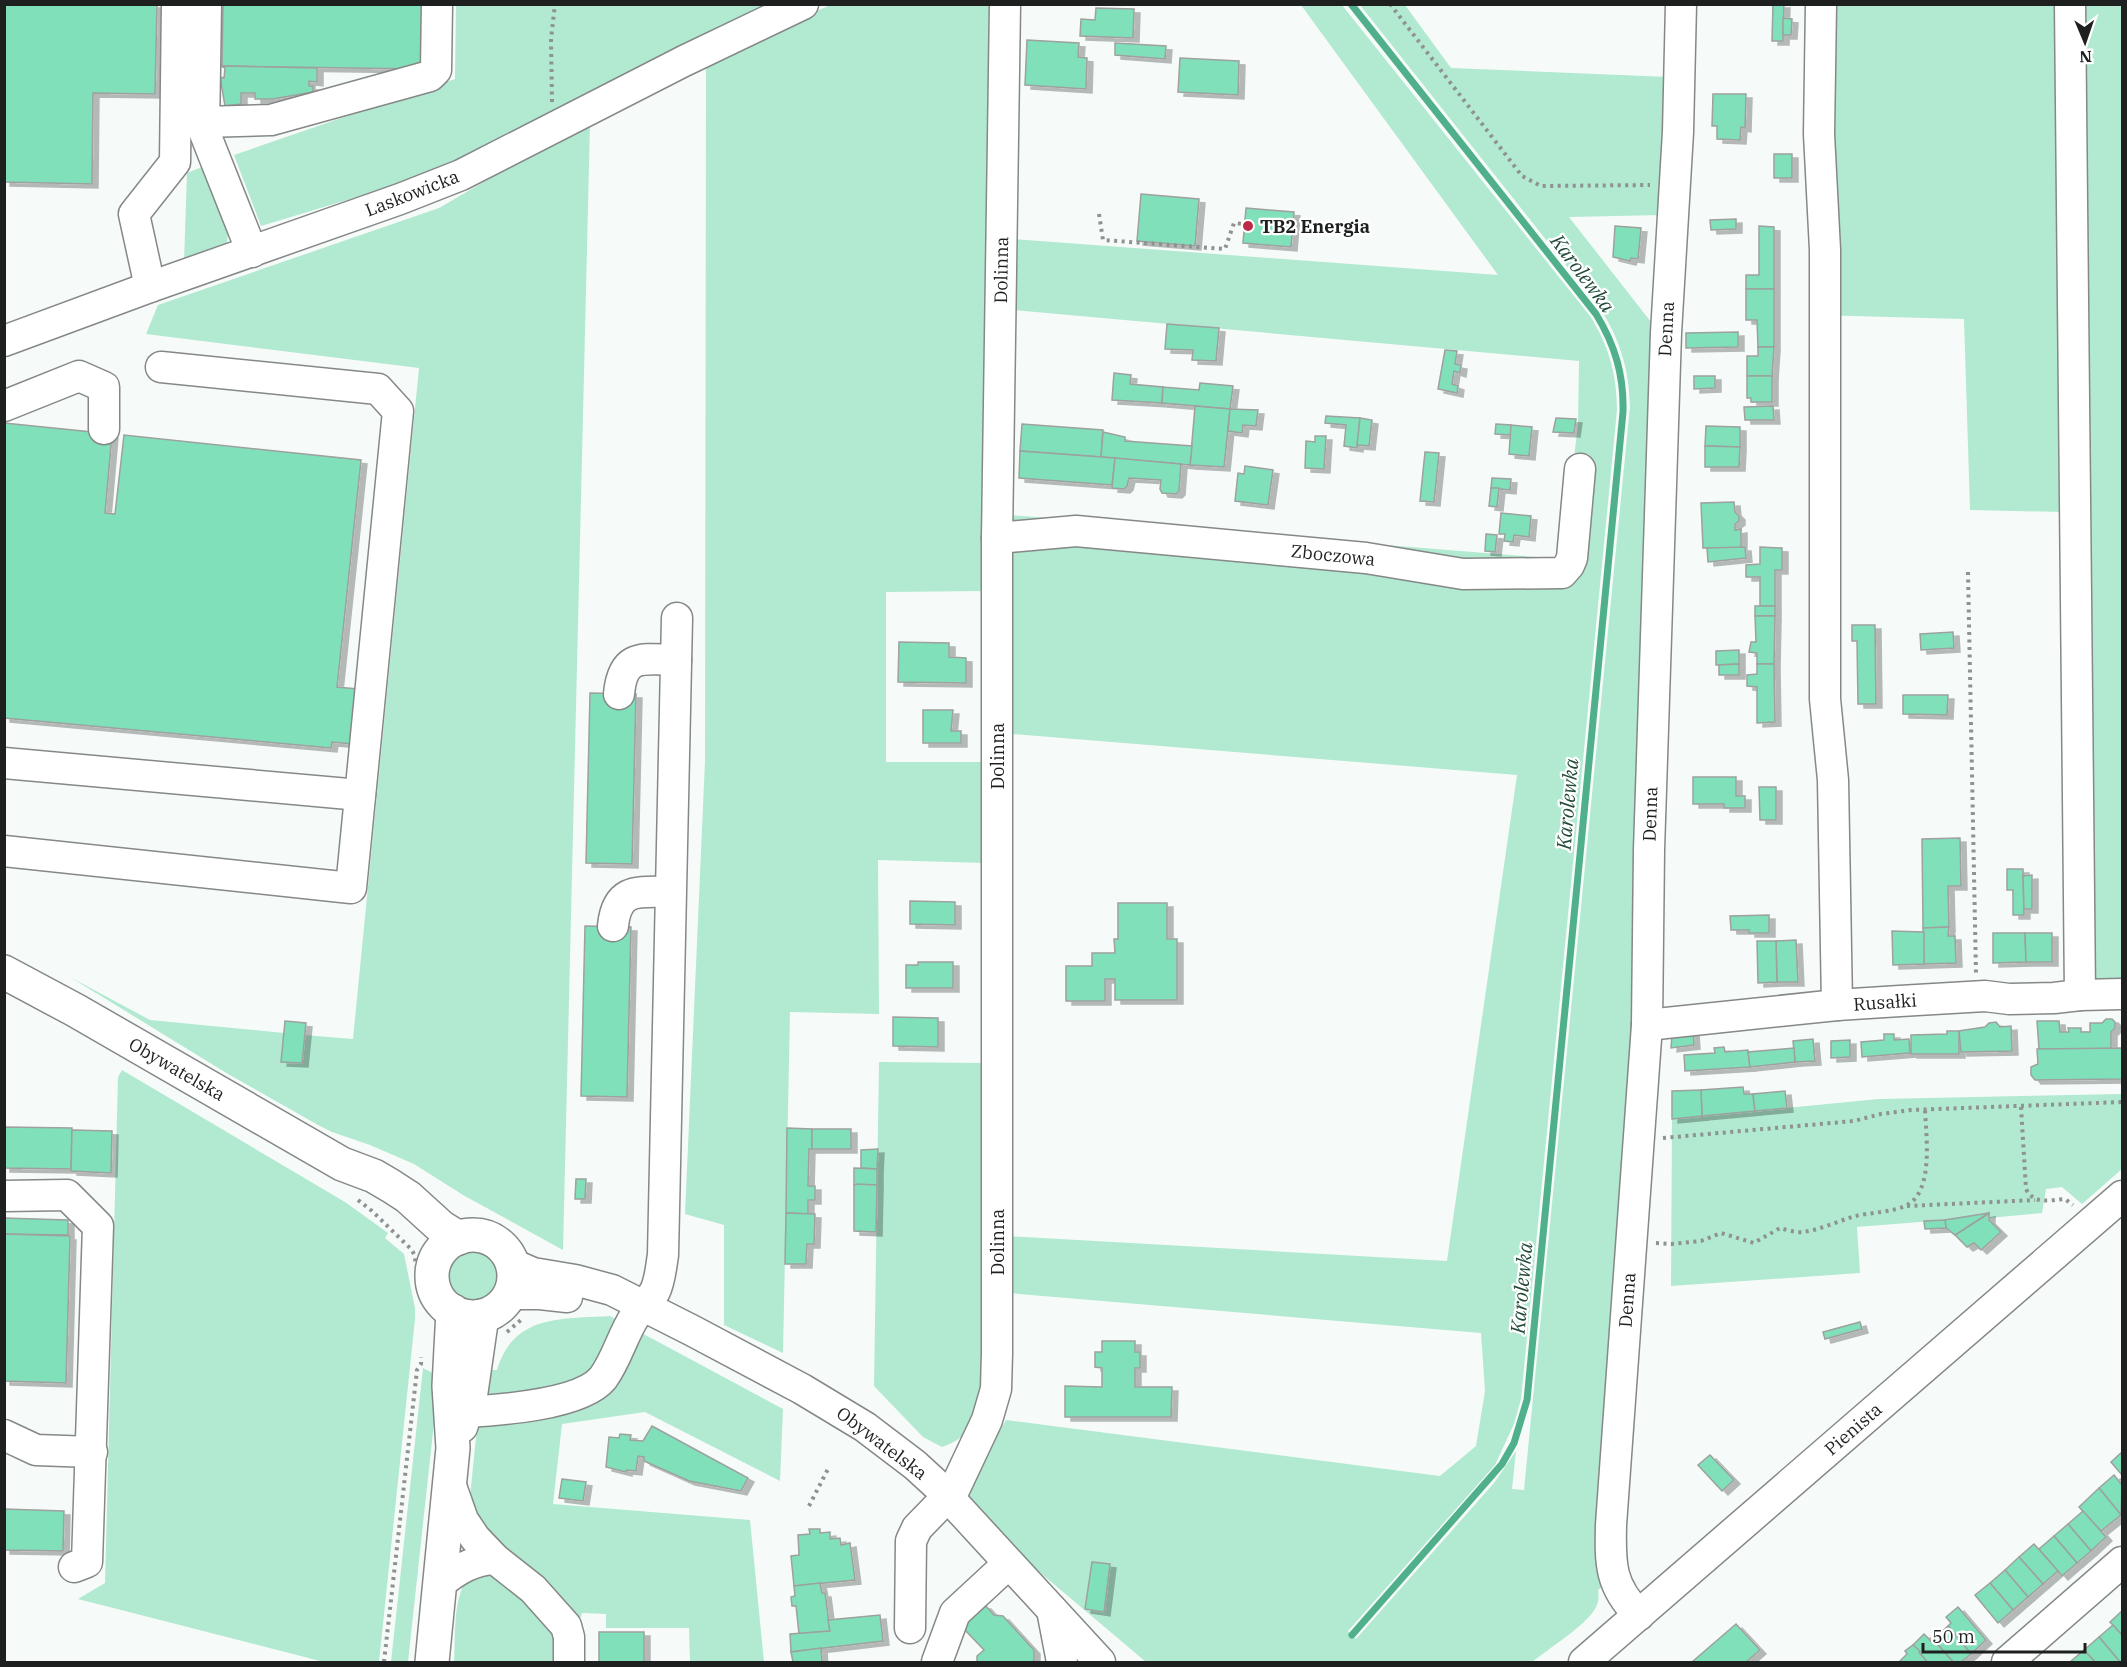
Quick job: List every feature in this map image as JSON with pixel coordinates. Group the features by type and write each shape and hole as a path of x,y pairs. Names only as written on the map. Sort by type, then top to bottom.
{"main road":[{"name":"Obywatelska","path":"4,972 75,1010 351,1182 374,1176 408,1197 441,1227 457,1238"},
{"path":"453,1448 471,1392 466,1319 439,1298 434,1286 433,1268 457,1238 473,1235 491,1239 507,1253 519,1279 496,1310 466,1319"},
{"path":"432,1662 453,1448 449,1386 466,1319"}],"street":[{"path":"150,287 134,214 175,162 177,4"},
{"path":"206,4 204,131 252,252"},
{"path":"204,122 271,120 430,76 436,70 436,4"},
{"name":"Laskowicka","path":"4,341 450,179 803,4"},
{"name":"Dolinna","path":"910,1628 911,1541 917,1528 954,1490 987,1420 996,1389 997,538 1005,4"},
{"name":"Denna","path":"1639,1615 1620,1592 1612,1572 1610,1557 1647,1025 1655,665 1666,333 1675,185 1681,4"},
{"path":"1821,4 1819,134 1825,250 1825,699 1833,780 1837,1005"},
{"path":"2070,4 2080,995"},
{"path":"4,851 351,888 398,411 378,389 161,367"},
{"path":"4,406 79,376 104,387 104,429"},
{"name":"Zboczowa","path":"997,538 1076,531 1366,558 1463,574 1562,573 1569,566 1572,558 1580,469"},
{"path":"466,1412 556,1401 587,1390 600,1381 610,1368 636,1314 655,1292 663,1255 677,618"},
{"path":"619,694 621,678 630,664 646,659 676,660"},
{"path":"4,763 360,795"},
{"path":"612,926 617,904 623,897 641,892 670,892"},
{"name":"Rusałki","path":"1647,1025 1837,1005 1976,997 2009,999 2122,994"},
{"path":"4,1196 67,1195 98,1226 87,1562 74,1567"},
{"name":"Pienista","path":"1584,1662 2122,1196"},
{"name":"Obywatelska","path":"519,1279 533,1273 612,1290 833,1407 892,1446 915,1465 948,1497 1100,1662"},
{"path":"4,1434 36,1450 92,1452"},
{"path":"450,1483 462,1520 475,1538 495,1559 534,1589 566,1626 569,1637 569,1662"},
{"path":"439,1584 458,1569 469,1564 495,1559"},
{"path":"2007,1662 2122,1562"},
{"path":"937,1662 955,1613 1008,1563"},
{"path":"1052,1610 1062,1662"}],"path":[{"path":"552,129 551,39 555,4"},
{"path":"1390,4 1522,176 1541,186 1675,185"},
{"path":"1099,214 1103,240 1225,249 1234,223 1244,224"},
{"path":"1968,572 1976,997"},
{"path":"1660,1138 1844,1122 1881,1114 1925,1109 2122,1102"},
{"path":"2021,1107 2026,1189 2036,1200"},
{"path":"1905,1206 1914,1201 1924,1178 1927,1157 1925,1109"},
{"path":"351,1182 372,1211 411,1249 466,1319 519,1279 457,1238"},
{"path":"1631,1240 1671,1244 1701,1241 1721,1233 1754,1243 1780,1228 1802,1233 1856,1216 1905,1206 2065,1199 2069,1201"},
{"path":"384,1662 417,1370 421,1364 422,1354"},
{"path":"809,1506 829,1467"}],"green space":[{"path":"456,5 769,5 720,26 443,171 261,226 234,155 455,79"},
{"path":"830,5 995,5 987,591 886,592 886,762 987,762 987,863 878,860 879,1014 790,1012 783,1353 724,1325 724,1225 685,1214 705,761 706,62"},
{"path":"1301,5 1342,5 1590,316 1611,361 1617,397 1521,1399 1514,1424 1495,1465 1348,1631 1356,1639 1494,1483 1516,1451 1512,1489 1524,1490 1630,406 1628,380 1622,355 1600,308 1360,5 1405,5 1451,68 1669,77 1663,215 1569,217 1658,331 1634,1018 1605,1585 1598,1590 1597,1604 1590,1616 1532,1662 1146,1662 1024,1559 965,1492 1006,1420 1440,1476 1476,1446 1485,1391 1481,1333 1008,1293 1007,1236 1447,1261 1517,775 1012,734 1009,515 1562,559 1578,424 1579,361 1013,310 1014,239 1498,275"},
{"path":"1814,5 2122,5 2122,980 2068,983 2062,512 1970,510 1964,319 1815,315"},
{"path":"590,123 563,1250 463,1195 414,1164 318,1125 228,1074 70,977 150,1020 284,1033 282,1062 302,1063 304,1035 353,1039 419,368 146,334 158,305 439,208 565,135"},
{"path":"207,165 228,233 227,243 222,249 184,262 187,173"},
{"path":"879,1062 985,1063 982,1369 978,1406 971,1426 964,1434 942,1447 923,1437 874,1386"},
{"path":"122,1070 345,1202 388,1233 385,1238 404,1254 415,1308 415,1319 379,1662 324,1662 78,1599 105,1583 118,1077"},
{"path":"2122,1094 2122,1169 2082,1204 2062,1187 2046,1189 2042,1213 1989,1218 1988,1213 1945,1220 1857,1227 1860,1273 1671,1286 1672,1119 1879,1099"},
{"path":"467,1252 477,1252 490,1259 497,1272 497,1282 490,1295 477,1302 467,1302 458,1298 451,1291 447,1282 447,1272 451,1263 458,1256"},
{"path":"610,1316 783,1409 780,1481 645,1412 562,1424 553,1504 750,1520 764,1662 690,1662 689,1628 606,1628 606,1614 582,1613 581,1617 574,1617 483,1533 470,1497 481,1388 491,1370 497,1370 505,1352 515,1338 527,1329 558,1320"},
{"path":"423,1368 431,1372 438,1386 408,1662 391,1662"},
{"path":"496,1573 556,1627 562,1662 454,1662 457,1609 462,1588 467,1579"}],"building":[{"path":"4,4 157,4 155,94 93,93 92,184 4,182"},
{"path":"223,4 422,4 421,69 222,66"},
{"path":"1773,4 1784,4 1783,41 1772,41"},
{"path":"1096,8 1134,9 1133,38 1080,36 1081,19 1095,20"},
{"path":"1783,18 1792,19 1791,35 1783,35"},
{"path":"1027,40 1079,43 1078,57 1087,58 1086,89 1025,85"},
{"path":"1115,43 1166,46 1165,59 1115,55"},
{"path":"1180,58 1239,61 1238,95 1178,92"},
{"path":"221,66 317,68 317,82 309,81 309,86 313,86 313,92 273,99 255,99 255,93 241,93 241,104 225,106 220,77 224,78 225,68"},
{"path":"1713,94 1746,94 1745,128 1741,127 1740,140 1717,139 1717,126 1712,126"},
{"path":"1774,154 1792,154 1792,178 1774,178"},
{"path":"1141,194 1199,199 1195,246 1137,241"},
{"path":"1246,208 1294,212 1291,247 1243,243"},
{"path":"1736,219 1736,229 1711,230 1710,220"},
{"path":"1615,226 1641,228 1638,259 1631,258 1630,261 1613,257"},
{"path":"1759,226 1774,227 1774,289 1746,289 1746,275 1759,275"},
{"path":"1746,289 1774,289 1774,347 1758,347 1757,320 1746,320"},
{"path":"1167,324 1219,328 1216,361 1192,360 1193,350 1165,349"},
{"path":"1738,332 1738,347 1686,348 1686,333"},
{"path":"1758,347 1774,347 1772,376 1747,376 1747,356 1758,356"},
{"path":"1445,350 1457,351 1455,364 1461,365 1460,373 1454,371 1452,384 1458,386 1457,393 1438,389"},
{"path":"1114,373 1131,375 1130,384 1163,387 1162,403 1112,400"},
{"path":"1694,376 1715,376 1715,388 1694,389"},
{"path":"1747,376 1772,376 1772,402 1751,402 1751,398 1747,398"},
{"path":"1200,383 1233,386 1230,409 1162,403 1163,387 1199,390"},
{"path":"1195,406 1230,409 1224,467 1190,465"},
{"path":"1773,406 1774,420 1745,420 1744,407"},
{"path":"1230,409 1258,410 1256,426 1243,425 1242,433 1228,431"},
{"path":"1326,416 1360,418 1357,448 1344,446 1346,425 1325,423"},
{"path":"1360,418 1372,420 1369,446 1357,445"},
{"path":"1556,418 1576,419 1574,433 1553,432"},
{"path":"4,423 112,434 105,513 115,514 124,435 361,460 337,687 357,689 352,744 332,742 331,748 4,718"},
{"path":"1022,424 1103,430 1101,457 1020,451"},
{"path":"1496,424 1511,425 1511,435 1495,434"},
{"path":"1511,425 1532,427 1529,456 1509,454"},
{"path":"1706,426 1740,427 1740,447 1705,446"},
{"path":"1103,432 1125,437 1125,441 1192,446 1190,465 1101,457"},
{"path":"1315,436 1326,436 1324,469 1305,468 1306,441 1315,442"},
{"path":"1705,446 1740,447 1739,467 1705,467"},
{"path":"1020,451 1115,458 1112,485 1019,478"},
{"path":"1425,452 1439,453 1434,502 1420,501"},
{"path":"1115,458 1181,464 1179,491 1176,494 1162,493 1161,480 1129,478 1124,489 1112,488"},
{"path":"1245,466 1273,470 1268,505 1235,501 1238,473 1244,474"},
{"path":"1492,478 1511,479 1510,490 1491,488"},
{"path":"1491,488 1499,488 1497,507 1489,506"},
{"path":"1734,502 1735,512 1739,516 1735,530 1741,529 1741,548 1703,548 1701,503"},
{"path":"1501,513 1531,516 1529,537 1514,535 1513,542 1504,541 1505,534 1499,534"},
{"path":"1486,534 1497,535 1495,552 1485,551"},
{"path":"1745,547 1746,558 1708,562 1707,548"},
{"path":"1760,547 1782,548 1782,570 1775,570 1775,606 1760,606 1760,577 1746,577 1746,565 1760,564"},
{"path":"1755,606 1775,606 1775,616 1755,616"},
{"path":"1755,616 1775,616 1774,664 1757,664 1757,653 1749,652 1751,642 1756,642"},
{"path":"1852,625 1875,625 1876,704 1858,704 1857,641 1852,641"},
{"path":"1953,632 1954,648 1921,650 1920,634"},
{"path":"899,642 949,643 949,657 966,658 966,683 898,682"},
{"path":"1739,650 1739,664 1716,665 1716,651"},
{"path":"1739,664 1739,675 1719,675 1719,665"},
{"path":"1757,664 1774,664 1775,722 1757,723 1757,687 1747,686 1747,675 1757,674"},
{"path":"590,693 636,694 632,864 586,863"},
{"path":"1903,695 1948,695 1947,715 1903,714"},
{"path":"923,710 953,710 951,731 961,731 961,743 923,743"},
{"path":"1693,777 1736,777 1736,796 1745,796 1745,808 1724,808 1724,804 1693,804"},
{"path":"1759,787 1776,787 1776,820 1760,820"},
{"path":"1960,838 1961,886 1948,886 1949,927 1923,928 1922,839"},
{"path":"2007,869 2023,869 2024,915 2013,915 2013,890 2007,890"},
{"path":"2032,875 2032,909 2024,909 2023,876"},
{"path":"910,901 955,902 955,925 910,924"},
{"path":"1118,903 1167,903 1167,939 1177,939 1177,1000 1115,1000 1115,979 1105,979 1105,1001 1066,1001 1066,966 1092,966 1092,953 1115,953 1114,939 1118,939"},
{"path":"1769,915 1769,933 1731,930 1730,916"},
{"path":"585,926 631,927 627,1097 581,1096"},
{"path":"1949,927 1948,936 1955,936 1956,963 1924,964 1923,928"},
{"path":"1892,931 1924,932 1924,964 1893,965"},
{"path":"1993,933 2025,933 2026,962 1993,963"},
{"path":"2025,933 2052,933 2052,962 2026,962"},
{"path":"1796,940 1798,982 1777,982 1776,941"},
{"path":"1757,941 1776,941 1777,982 1758,983"},
{"path":"918,962 953,962 953,988 906,988 906,965 918,965"},
{"path":"893,1017 938,1018 938,1047 893,1046"},
{"path":"2106,1019 2112,1019 2115,1022 2115,1028 2111,1032 2111,1049 2039,1049 2037,1021 2059,1021 2060,1032 2069,1032 2068,1028 2081,1028 2081,1032 2090,1032 2090,1023 2102,1023"},
{"path":"285,1021 306,1023 302,1063 281,1062"},
{"path":"1996,1022 2000,1027 2011,1026 2012,1051 1961,1052 1959,1031 1985,1027 1989,1023"},
{"path":"1693,1030 1694,1045 1671,1048 1672,1035"},
{"path":"1947,1031 1959,1031 1959,1054 1911,1054 1911,1035 1947,1034"},
{"path":"1884,1034 1894,1034 1894,1040 1909,1039 1910,1053 1862,1057 1861,1042 1884,1040"},
{"path":"1813,1039 1815,1061 1795,1062 1793,1041"},
{"path":"1850,1040 1850,1057 1831,1058 1831,1041"},
{"path":"1724,1047 1725,1052 1748,1050 1750,1067 1685,1071 1684,1055 1715,1053 1714,1048"},
{"path":"1794,1048 1795,1062 1750,1067 1748,1052"},
{"path":"2122,1048 2122,1079 2035,1080 2031,1075 2031,1067 2038,1064 2037,1049"},
{"path":"1743,1087 1744,1094 1753,1094 1755,1111 1702,1116 1701,1090"},
{"path":"1701,1090 1702,1116 1672,1119 1672,1091"},
{"path":"1785,1091 1787,1108 1755,1111 1753,1094"},
{"path":"4,1127 72,1128 71,1169 4,1168"},
{"path":"787,1128 812,1129 808,1186 815,1186 815,1200 808,1200 808,1214 786,1213"},
{"path":"812,1129 851,1129 851,1149 812,1149"},
{"path":"72,1130 112,1131 111,1173 71,1171"},
{"path":"878,1149 877,1169 861,1168 861,1150"},
{"path":"854,1168 877,1169 877,1185 854,1185"},
{"path":"576,1179 586,1179 585,1199 575,1199"},
{"path":"854,1185 877,1185 876,1232 854,1231"},
{"path":"786,1213 815,1214 814,1244 807,1244 806,1264 785,1264"},
{"path":"1989,1213 1989,1220 2001,1232 1981,1250 1974,1243 1967,1247 1955,1235"},
{"path":"1989,1213 1955,1235 1946,1228 1945,1220"},
{"path":"4,1218 68,1220 68,1235 4,1234"},
{"path":"1945,1220 1946,1228 1925,1229 1924,1221"},
{"path":"4,1234 70,1236 66,1383 4,1381"},
{"path":"1860,1322 1862,1329 1825,1339 1823,1332"},
{"path":"1102,1341 1135,1341 1135,1352 1140,1352 1140,1368 1135,1368 1135,1387 1172,1387 1171,1417 1065,1417 1065,1386 1102,1387 1102,1368 1095,1367 1095,1352 1102,1352"},
{"path":"652,1426 748,1478 741,1491 689,1481 644,1461 644,1457 638,1456 636,1471 626,1470 626,1472 606,1467 609,1437 619,1438 620,1434 631,1435 630,1440 643,1441"},
{"path":"2122,1452 2122,1475 2111,1462"},
{"path":"1710,1455 1734,1480 1722,1491 1698,1465"},
{"path":"2114,1475 2122,1485 2121,1515 2099,1488"},
{"path":"562,1479 586,1482 583,1501 559,1498"},
{"path":"2099,1488 2121,1515 2101,1531 2079,1507"},
{"path":"4,1509 64,1511 63,1551 4,1550"},
{"path":"2083,1511 2106,1537 2091,1551 2068,1524"},
{"path":"2068,1524 2091,1551 2077,1563 2054,1536"},
{"path":"809,1529 820,1529 820,1533 830,1532 830,1539 840,1538 841,1545 850,1543 855,1580 794,1586 791,1556 799,1555 798,1535 810,1534"},
{"path":"2054,1536 2077,1563 2062,1576 2039,1549"},
{"path":"2034,1544 2058,1571 2043,1584 2019,1557"},
{"path":"2019,1557 2043,1584 2028,1597 2005,1570"},
{"path":"1092,1562 1110,1564 1104,1612 1085,1609"},
{"path":"2005,1570 2028,1597 2013,1610 1990,1583"},
{"path":"820,1583 822,1593 825,1593 830,1631 799,1634 796,1606 792,1606 791,1597 795,1596 794,1586"},
{"path":"1990,1583 2013,1610 1998,1623 1975,1595"},
{"path":"979,1605 985,1605 994,1615 1003,1616 1034,1650 1034,1661 977,1662 977,1656 984,1650 963,1628"},
{"path":"1958,1607 1986,1640 1971,1654 1948,1626 1951,1623 1946,1617"},
{"path":"2122,1611 2122,1635 2110,1622"},
{"path":"880,1615 883,1641 791,1652 790,1634 830,1631 828,1620"},
{"path":"1736,1624 1760,1650 1746,1662 1692,1662"},
{"path":"2113,1625 2122,1635 2122,1662 2099,1637"},
{"path":"1948,1626 1971,1654 1961,1662 1953,1662 1933,1639"},
{"path":"599,1632 644,1632 644,1662 599,1662"},
{"path":"1924,1634 1931,1641 1933,1639 1953,1662 1927,1662 1913,1645"},
{"path":"2099,1637 2120,1662 2095,1662 2084,1650"},
{"path":"1913,1645 1927,1662 1900,1661 1907,1654 1905,1651"},
{"path":"821,1648 822,1662 793,1662 791,1652"},
{"path":"2084,1650 2095,1662 2070,1662"}],"waterway":[{"name":"Karolewka","path":"1351,4 1596,314 1617,361 1623,398 1527,1400 1514,1443 1502,1464 1352,1635"}],"place":[{"name":"TB2 Energia","path":"1248,226"}]}
